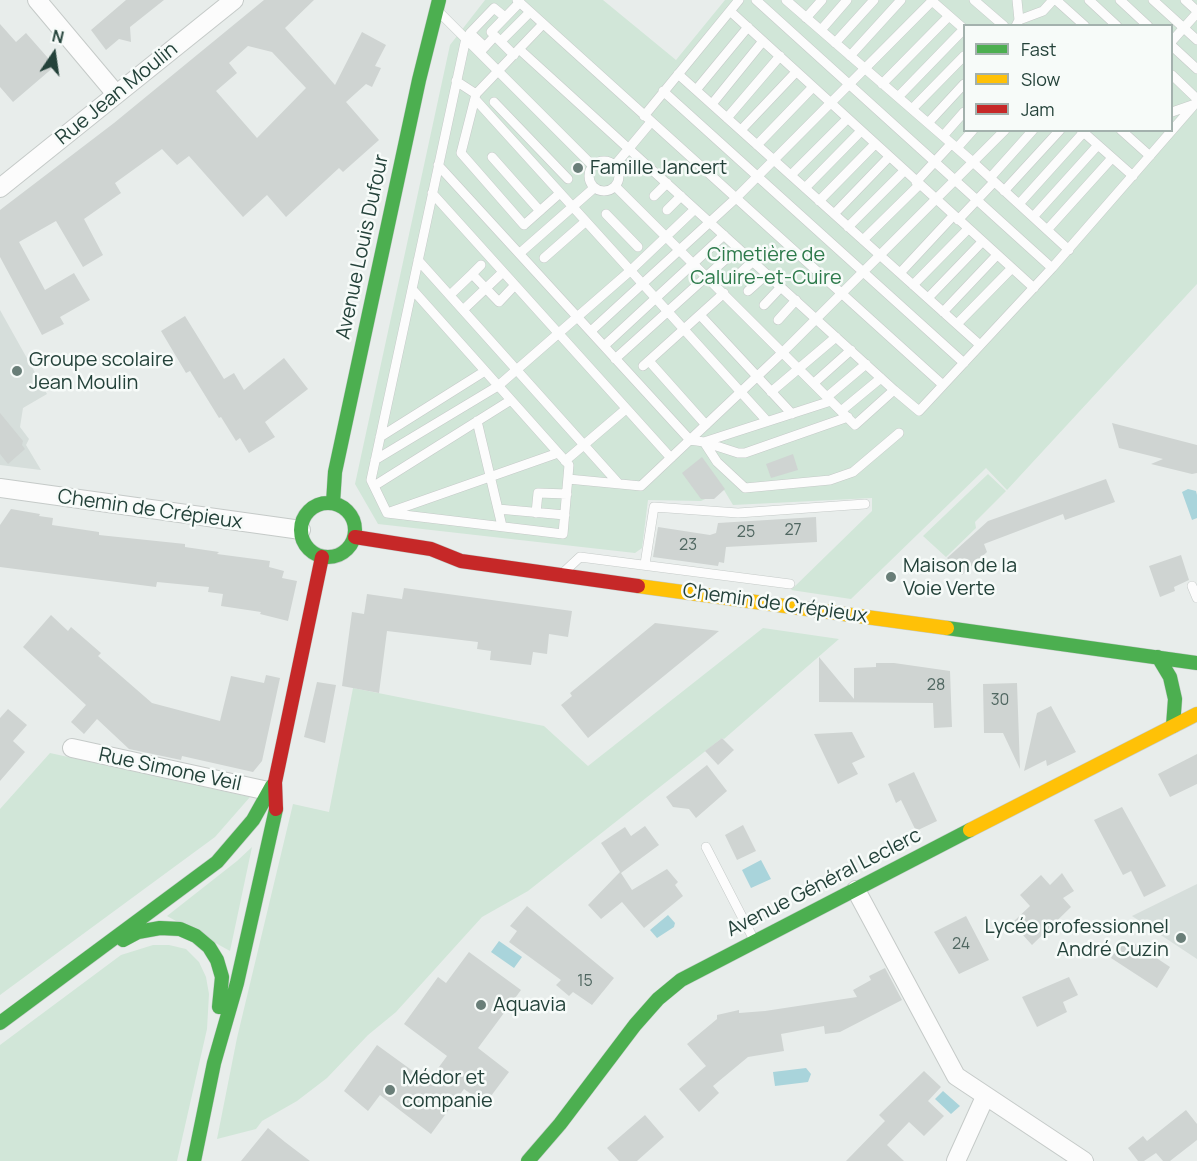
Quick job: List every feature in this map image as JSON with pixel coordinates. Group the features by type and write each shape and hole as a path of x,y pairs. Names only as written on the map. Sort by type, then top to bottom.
{"main road":[{"name":"Avenue Louis Dufour","path":"333,503 334,472 437,5"},
{"path":"333,503 349,512 354,519 355,537 346,552 330,558 322,557 307,548 301,531 305,515 310,509 317,505 333,503"},
{"name":"Chemin de Crépieux","path":"355,537 431,549 461,561 1197,663"},
{"path":"0,1023 217,862 253,819 272,787 322,557"},
{"path":"1158,657 1170,677 1175,699 1173,726"},
{"name":"Avenue Général Leclerc","path":"528,1161 658,999 681,980 754,940 856,890 1197,714"},
{"path":"194,1161 214,1063 237,983 256,901 276,804 272,787"},
{"path":"81,963 138,932 160,928 180,929 196,936 209,947 217,960 222,977 214,1063"}],"street":[{"path":"37,0 116,94"},
{"name":"Rue Jean Moulin","path":"0,188 234,0"},
{"name":"Chemin de Crépieux","path":"0,488 301,531"},
{"name":"Rue Simone Veil","path":"72,748 272,787"},
{"path":"856,890 950,1068 965,1083 985,1097 1084,1161"},
{"path":"956,1161 985,1097"}],"lane":[{"path":"615,165 630,149 630,144 663,92 739,0"},
{"path":"756,0 1052,268"},
{"path":"806,18 822,0"},
{"path":"821,30 847,0"},
{"path":"835,43 874,0"},
{"path":"850,56 901,0"},
{"path":"591,331 735,199 932,0 963,28"},
{"path":"974,0 1002,24"},
{"path":"1017,0 1017,23 1042,11 1055,0 1082,24"},
{"path":"1089,0 1115,24"},
{"path":"1153,0 1197,40"},
{"path":"1173,40 1197,12 1185,0"},
{"path":"496,36 505,17 518,1 943,385"},
{"path":"792,2 806,18 974,163 1069,250"},
{"path":"1126,2 1146,24"},
{"path":"437,5 466,38 482,49"},
{"path":"505,17 494,8 470,33 499,71 593,166"},
{"path":"730,10 936,201 1034,288"},
{"path":"482,49 496,36 531,12"},
{"path":"882,84 949,16"},
{"path":"481,22 630,149 919,411 1069,250 1170,132"},
{"path":"543,24 475,97 461,153 524,225 560,193"},
{"path":"696,90 748,27"},
{"path":"897,97 963,30"},
{"path":"387,513 371,480 466,38"},
{"path":"712,104 763,41"},
{"path":"1173,47 1197,69"},
{"path":"727,118 780,56"},
{"path":"912,109 963,57"},
{"path":"741,130 796,72"},
{"path":"678,74 980,345"},
{"path":"1173,76 1196,102"},
{"path":"456,81 475,97 585,222 767,421"},
{"path":"928,123 963,85"},
{"path":"757,145 813,87"},
{"path":"663,92 964,363"},
{"path":"494,102 568,179"},
{"path":"1174,109 1196,102"},
{"path":"1173,129 1196,102"},
{"path":"943,136 963,113"},
{"path":"791,175 847,119"},
{"path":"805,188 861,131"},
{"path":"863,240 918,184 935,162 972,132"},
{"path":"568,479 641,486 783,352 1003,132"},
{"path":"900,273 977,200 1031,132"},
{"path":"1004,191 1058,132"},
{"path":"1018,204 1081,132"},
{"path":"1083,132 1133,176"},
{"path":"1123,132 1150,156"},
{"path":"819,201 875,144"},
{"path":"1033,217 1098,145"},
{"path":"536,167 546,157"},
{"path":"834,214 889,157"},
{"path":"492,158 540,211"},
{"path":"1047,230 1112,158"},
{"path":"594,188 589,174 593,166 601,161 615,165"},
{"path":"438,165 690,441 704,442 738,453 745,453 845,414 881,378"},
{"path":"594,188 607,192 616,187 620,178 615,165"},
{"path":"848,227 904,171"},
{"path":"654,196 667,183"},
{"path":"616,187 855,425 894,390"},
{"path":"520,253 594,188"},
{"path":"432,193 671,458"},
{"path":"667,210 681,196"},
{"path":"375,460 498,386 518,371 630,271 695,209"},
{"path":"606,214 638,247"},
{"path":"544,258 585,222"},
{"path":"549,227 561,243"},
{"path":"914,285 968,229"},
{"path":"608,246 623,231"},
{"path":"604,346 724,235"},
{"path":"928,298 982,242"},
{"path":"615,358 738,248"},
{"path":"943,312 997,255"},
{"path":"418,260 620,484"},
{"path":"734,279 753,261"},
{"path":"450,295 481,264"},
{"path":"957,324 1012,268"},
{"path":"463,310 503,272"},
{"path":"472,274 499,302 515,285"},
{"path":"748,291 767,274"},
{"path":"764,305 781,287"},
{"path":"387,513 563,534 569,465 412,289"},
{"path":"706,425 646,364 723,293"},
{"path":"777,320 795,300"},
{"path":"700,315 792,414"},
{"path":"771,392 836,337"},
{"path":"813,383 851,350"},
{"path":"704,442 792,414 829,399 866,364"},
{"path":"380,437 485,371"},
{"path":"374,486 511,400"},
{"path":"387,513 490,477 562,457 584,445 626,409"},
{"path":"477,421 502,526"},
{"path":"704,442 717,462 745,488 830,480 853,472 899,433"},
{"path":"536,513 538,493 567,494"},
{"path":"645,564 654,507 738,513 865,504"},
{"path":"498,509 565,515"},
{"path":"561,575 580,557 790,584"},
{"path":"1192,586 1197,598"},
{"path":"706,848 754,940"}],"shaded area":[{"name":"Groupe scolaire Jean Moulin","path":"0,310 47,394 23,408 20,427 29,439 26,445 41,470 0,465"},
{"name":"Lycée professionnel André Cuzin","path":"1197,884 1197,959 1132,916"}],"green space":[{"name":"Cimetière de Caluire-et-Cuire","path":"485,0 603,0 676,60 725,0 1197,0 1197,284 1007,490 986,468 851,599 791,590 872,511 872,498 733,505 724,490 701,501 648,500 642,548 635,553 378,524 355,484 450,45"},
{"path":"988,474 1006,491 975,522 976,528 946,557 923,536"},
{"path":"763,628 839,639 724,739 722,738 528,891 482,917 396,1012 368,1035 327,1078 297,1101 262,1121 256,1129 217,1139 237,1038 293,804 329,812 353,688 544,726 588,766"},
{"path":"50,753 250,797 215,837 0,995 0,809"},
{"path":"252,847 230,951 167,916 237,861"},
{"path":"153,945 169,945 186,949 199,962 206,977 209,994 207,1029 177,1161 0,1161 0,1045 121,955"}],"water":[{"path":"1188,489 1196,491 1197,495 1197,518 1192,520 1182,492"},
{"path":"761,860 771,879 751,888 742,870"},
{"path":"668,915 675,923 674,927 657,938 650,930"},
{"path":"499,941 522,957 514,968 491,952"},
{"path":"806,1068 811,1074 808,1082 775,1086 773,1072"},
{"path":"943,1091 960,1106 951,1114 935,1099"}],"building":[{"path":"126,0 164,0 130,27 131,42 119,39 106,50 91,30"},
{"path":"264,0 314,0 285,28 335,85 362,32 386,45 375,66 381,68 372,87 366,84 346,102 379,140 343,172 339,168 286,217 267,195 243,217 189,156 177,165 162,149 115,183 121,193 84,219 103,255 83,267 56,221 19,242 45,290 74,273 90,300 60,317 64,324 42,335 0,257 0,210 114,123","holes":["248,46 272,52 306,88 257,138 216,91 237,73 229,63"]},
{"path":"0,24 16,42 26,33 55,66 13,102 0,87"},
{"path":"185,316 224,379 234,373 244,390 284,358 308,389 265,422 275,437 249,453 240,438 236,441 221,417 219,418 190,371 186,373 161,331"},
{"path":"0,413 23,441 22,445 25,449 8,464 0,454"},
{"path":"1112,423 1197,445 1197,473 1192,474 1151,464 1163,459 1119,448"},
{"path":"793,454 798,470 771,478 766,464"},
{"path":"702,457 725,489 714,499 701,499 682,473"},
{"path":"1106,479 1115,502 1065,520 1063,514 984,544 987,552 962,575 947,558 988,521"},
{"path":"11,509 53,518 52,525 99,532 99,535 185,544 185,547 219,552 217,554 270,561 269,567 284,571 282,578 297,581 288,621 260,614 261,612 221,606 223,594 208,592 209,587 157,582 156,587 0,567 0,525"},
{"path":"816,517 817,542 726,547 724,563 719,562 718,566 653,557 658,527 710,535 716,533 718,523"},
{"path":"1181,555 1189,580 1174,587 1175,591 1160,597 1149,566"},
{"path":"404,588 572,611 568,637 549,634 547,654 533,652 531,665 490,660 491,651 477,649 478,642 387,631 379,693 342,686 352,612 364,614 367,594 402,599"},
{"path":"51,615 68,631 71,627 101,653 98,656 152,703 220,721 231,676 264,683 266,675 280,678 262,761 253,772 182,756 181,760 129,749 97,719 84,734 71,722 86,705 23,647"},
{"path":"655,623 719,631 588,738 561,705 572,696 570,693"},
{"path":"819,657 854,699 854,668 876,667 876,663 894,663 950,671 952,727 934,728 933,703 819,702"},
{"path":"317,682 336,685 325,743 304,737"},
{"path":"1017,683 1020,769 1003,733 984,733 983,684"},
{"path":"1051,706 1076,752 1047,766 1046,760 1024,771 1037,713"},
{"path":"8,709 27,725 13,741 25,752 0,781 0,718"},
{"path":"852,732 865,757 852,763 858,774 838,784 814,734"},
{"path":"722,738 734,750 718,765 705,751"},
{"path":"1197,754 1197,784 1170,797 1158,774"},
{"path":"707,765 727,791 696,818 689,809 673,807 666,797"},
{"path":"914,772 937,821 916,831 901,800 896,803 888,784"},
{"path":"1122,807 1166,886 1144,897 1131,871 1123,875 1094,820"},
{"path":"743,825 756,851 737,860 725,835"},
{"path":"645,826 659,845 621,873 632,890 667,869 678,882 675,885 683,896 644,928 622,902 601,919 588,905 620,872 601,843 625,827 631,836"},
{"path":"1062,873 1074,891 1063,898 1071,907 1032,945 1012,923 1030,906 1020,895 1041,875 1050,885"},
{"path":"527,906 614,978 592,1005 573,992 569,996 556,985 561,980 509,942 517,931 510,926"},
{"path":"966,916 989,960 959,974 934,932"},
{"path":"1122,941 1132,947 1134,943 1170,967 1157,988 1111,958"},
{"path":"469,952 521,990 478,1048 509,1072 485,1104 464,1089 431,1134 380,1095 368,1111 344,1091 377,1045 428,1082 447,1056 404,1024 438,977 446,983"},
{"path":"885,968 902,1000 840,1032 825,1034 824,1026 781,1034 784,1051 748,1057 713,1086 719,1093 699,1112 679,1089 706,1066 687,1044 717,1019 717,1015 739,1010 739,1013 765,1011 857,997 853,990 871,980 869,976"},
{"path":"1069,977 1078,995 1063,1002 1067,1012 1037,1027 1022,997"},
{"path":"924,1071 941,1087 928,1101 944,1116 924,1136 909,1122 887,1145 904,1161 846,1161 885,1121 879,1115"},
{"path":"1186,1110 1197,1124 1197,1140 1170,1161 1163,1161 1156,1153 1144,1161 1138,1161 1128,1148 1143,1136 1147,1141"},
{"path":"645,1115 664,1137 637,1161 619,1161 607,1148"},
{"path":"268,1128 285,1142 310,1161 241,1161"}],"traffic: fast":[{"path":"333,503 335,472 419,80 439,0"},
{"path":"323,503 333,503 343,507 351,515 355,530 351,545 343,553 333,557 323,557 313,553 305,545 301,535 301,525 305,515 313,507 323,503"},
{"path":"947,628 1197,663"},
{"path":"1158,657 1170,677 1175,699 1173,726"},
{"path":"0,1023 217,862 253,820 272,786"},
{"path":"194,1161 214,1063 237,983 276,809"},
{"path":"528,1161 560,1124 635,1025 658,999 681,980 970,830"},
{"path":"123,940 138,932 160,928 180,929 196,936 209,947 217,960 222,977 219,1007"}],"traffic: slow":[{"path":"638,586 947,628"},
{"path":"970,830 1197,714"}],"traffic: jam":[{"path":"355,537 431,549 461,561 638,586"},
{"path":"276,809 275,782 322,557"}],"place":[{"name":"Famille Jancert","path":"578,168"},
{"name":"Groupe scolaire Jean Moulin","path":"17,371"},
{"name":"Maison de la Voie Verte","path":"891,577"},
{"name":"Lycée professionnel André Cuzin","path":"1181,938"},
{"name":"Aquavia","path":"481,1005"},
{"name":"Médor et companie","path":"390,1090"}]}
